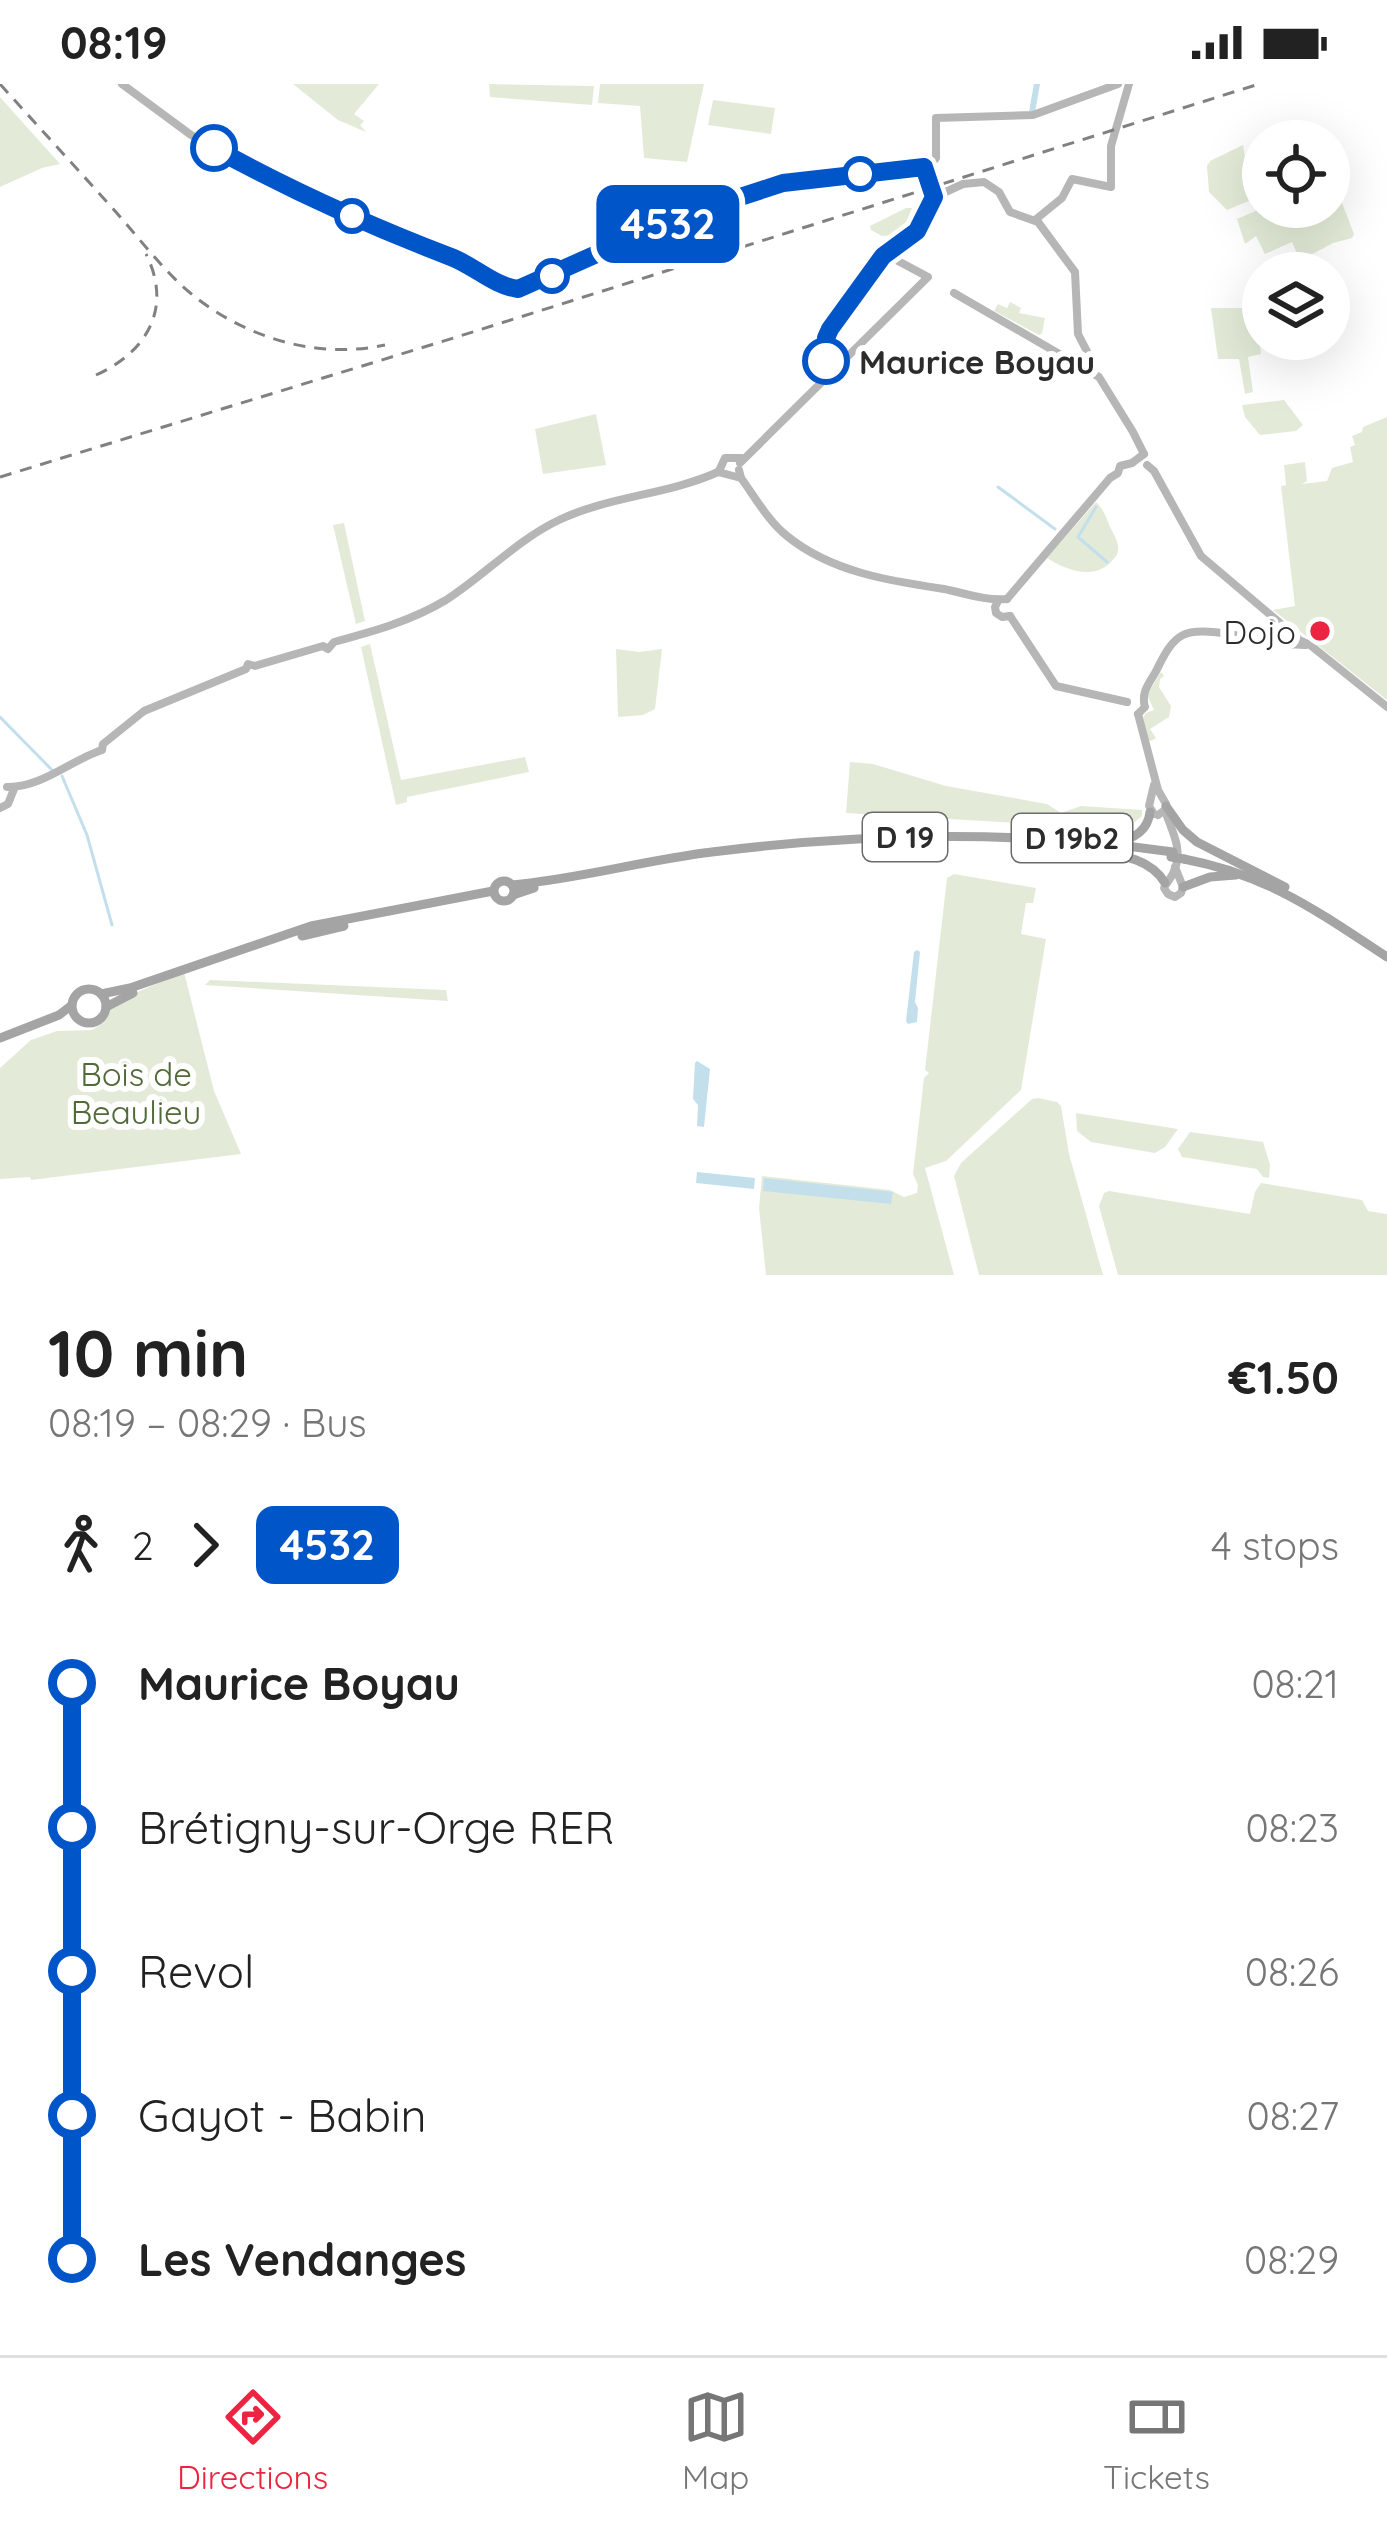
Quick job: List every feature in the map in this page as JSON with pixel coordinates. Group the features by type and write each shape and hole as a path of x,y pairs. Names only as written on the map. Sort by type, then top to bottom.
{"main road":[{"path":"122,84 191,135 261,173 469,265 512,289 526,287 682,216 778,185 927,166 936,158 936,118 1033,115 1118,84"},
{"path":"1035,220 1062,198 1072,179 1111,187 1112,140 1129,84"},
{"path":"927,166 939,196"},
{"path":"830,374 826,369 827,334 885,254 915,234 939,196 984,182 999,193 1010,212 1035,220 1075,272 1079,338 1089,364 1204,559 1270,614 1286,636 1314,649 1387,707"},
{"path":"0,808 8,804 8,788 83,759 144,711 251,668 421,614 539,531 583,510 733,468 928,277 885,254"},
{"path":"955,293 1089,364"},
{"path":"998,601 1120,469 1145,461"},
{"path":"733,468 782,531 801,546 875,577 998,601 1014,608 1010,616"},
{"path":"998,601 998,615 1010,616"},
{"path":"1010,616 1055,686 1127,702"},
{"path":"1138,714 1145,707 1142,694 1172,643 1185,633 1286,636"},
{"path":"1127,702 1142,694"},
{"path":"1127,702 1130,712 1138,714"},
{"path":"1138,714 1159,807 1177,843 1174,882"},
{"path":"1159,807 1197,842 1286,887"},
{"name":"D 19b2","path":"977,837 1124,840 1135,836 1159,807"},
{"name":"D 19","path":"512,890 664,859 754,847 871,838 1086,842 1228,869 1318,910 1387,954"},
{"name":"D 19","path":"512,890 665,863 795,848 898,842 1065,844 1232,866 1286,887 1329,911 1387,954"},
{"path":"1065,844 1127,857 1174,882 1236,875 1268,884"},
{"path":"495,894 500,882 512,890"},
{"path":"74,1011 76,996 84,990 101,994 130,988 311,926 495,894"},
{"path":"74,1011 87,1023 96,1022 106,1007 184,973 291,939 495,894"},
{"path":"101,994 106,1007"},
{"path":"0,1040 74,1011"}],"green space":[{"path":"293,84 379,84 354,114 364,121 360,125 366,132 338,120"},
{"path":"489,84 594,86 592,105 490,97"},
{"path":"600,84 704,84 687,162 644,158 640,106 598,103"},
{"path":"0,97 60,164 0,187"},
{"path":"713,100 775,108 771,134 708,125"},
{"path":"1242,145 1242,204 1227,210 1209,192 1210,161"},
{"path":"912,208 898,231 882,236 871,230 870,226"},
{"path":"1242,217 1242,228 1350,228 1350,224 1354,234 1316,252 1296,252 1292,242 1264,252 1256,236 1245,244 1237,219"},
{"path":"1010,302 1021,308 1019,313 1045,318 1042,333 994,311 998,304 1007,308"},
{"path":"1211,308 1242,308 1242,360 1248,360 1253,392 1245,394 1239,359 1218,359"},
{"path":"1284,400 1303,425 1296,431 1260,435 1245,417 1242,405"},
{"path":"596,414 606,465 543,474 535,429"},
{"path":"1387,417 1387,700 1273,610 1295,606 1281,486 1286,485 1284,465 1305,462 1307,481 1302,484 1327,481 1332,468 1353,462 1352,436"},
{"path":"1096,502 1117,541 1114,559 1087,572 1047,558"},
{"path":"344,523 365,621 356,624 333,525"},
{"path":"370,644 401,780 525,757 529,772 407,797 407,802 396,805 361,647"},
{"path":"616,649 662,649 655,709 618,717"},
{"path":"1161,672 1159,687 1171,706 1169,717 1150,729 1156,738 1151,741 1143,718 1154,710 1147,695"},
{"path":"850,762 1047,804 1061,813 1081,806 1142,810 1142,816 1125,826 1070,826 846,813"},
{"path":"954,874 1036,888 1033,903 1026,903 1021,934 1046,939 1021,1090 946,1161 925,1168 954,1275 766,1275 759,1208 762,1176 890,1190 904,1197 917,1193 913,1174 924,1078 929,1073 925,1070 947,878"},
{"name":"Bois de Beaulieu","path":"184,972 214,1091 241,1154 31,1180 0,1179 0,1068 31,1040 57,1031 92,1030 112,1003"},
{"path":"210,980 446,990 448,1001 205,985"},
{"path":"1038,1098 1061,1106 1069,1154 1103,1275 979,1275 954,1176 961,1163"},
{"path":"1076,1113 1178,1129 1155,1153 1091,1142 1077,1131"},
{"path":"1190,1132 1263,1142 1269,1178 1257,1169 1182,1157 1178,1149"},
{"path":"1261,1183 1362,1200 1368,1211 1387,1214 1387,1275 1118,1275 1099,1206 1104,1193 1250,1214"}],"water":[{"path":"917,950 917,1022 908,1024 914,952"},
{"path":"697,1061 710,1069 704,1127 697,1126 698,1105 693,1099"},
{"path":"697,1172 755,1178 754,1189 696,1183"},
{"path":"764,1178 893,1192 891,1204 763,1191"}],"waterway":[{"path":"1032,112 1037,84"},
{"path":"998,487 1055,529"},
{"path":"1096,507 1078,537 1107,562"},
{"path":"0,717 52,770"},
{"path":"62,776 87,835 112,925"}],"railway":[{"path":"0,84 161,264 201,302 249,329 302,346 357,349 385,345"},
{"path":"0,477 1259,84"},
{"path":"96,375 129,354 150,326 157,292 146,254"}],"bus line":[{"name":"4532","path":"214,148 299,193 518,289 682,216 783,183 924,167 934,197 919,228 883,256 830,329 826,361"}],"place":[{"name":"Maurice Boyau","path":"826,361"},
{"name":"Dojo","path":"1320,631"}]}
